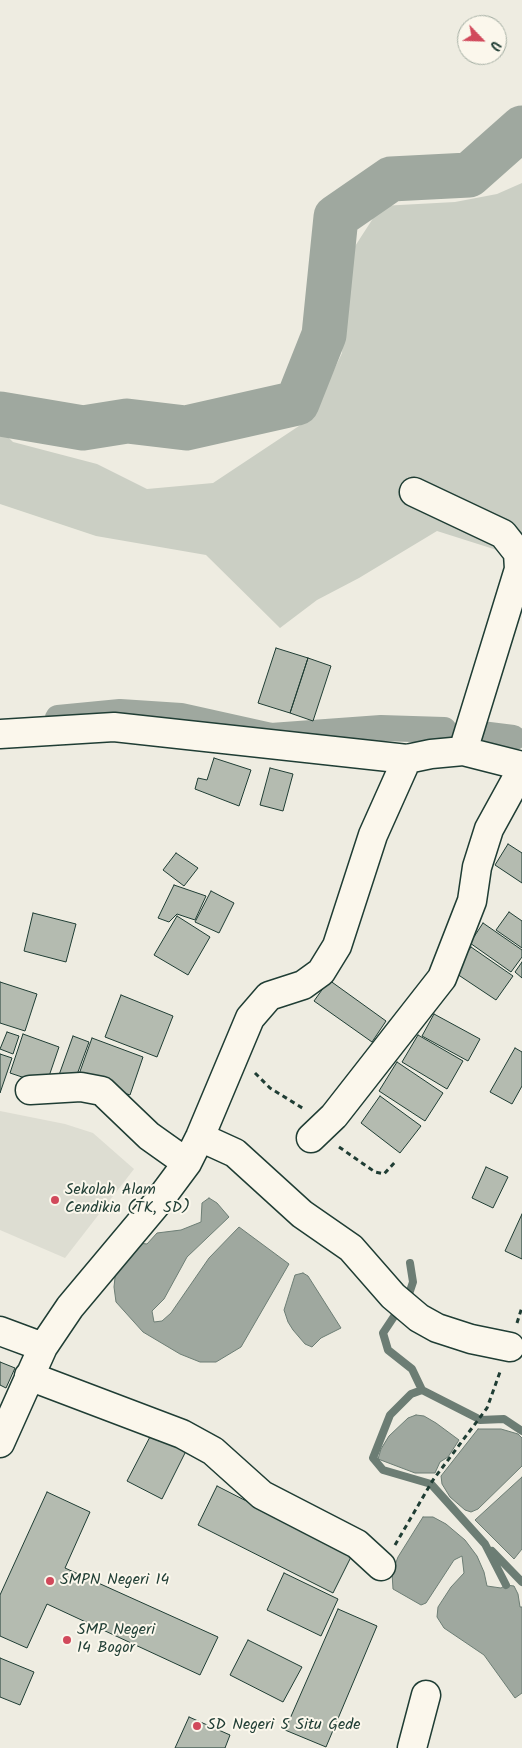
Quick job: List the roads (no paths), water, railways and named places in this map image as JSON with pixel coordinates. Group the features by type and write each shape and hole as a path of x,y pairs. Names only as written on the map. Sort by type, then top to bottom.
{"street":[{"path":"414,492 503,534 518,553 519,569 463,751"},
{"path":"0,734 114,727 407,760 431,754 463,751 522,767 489,828 477,867 472,901 442,978 363,1080 318,1131"},
{"path":"0,1443 44,1347 70,1307 158,1202 187,1163 200,1137 250,1018 269,996 303,984 321,972 337,946 373,835 407,760"},
{"path":"30,1090 81,1087 102,1091 149,1136 187,1163"},
{"path":"200,1137 235,1153 302,1214 351,1248 393,1296 419,1318 437,1328 471,1339 510,1347"},
{"path":"0,1330 44,1347"},
{"path":"30,1376 182,1434 214,1451 262,1496 357,1544 381,1566"},
{"path":"412,1748 426,1695"}],"waterway":[{"path":"0,414 83,428 127,421 186,428 297,403 324,335 336,217 391,179 469,175 522,128"},
{"path":"58,718 120,712 181,716 271,736 381,728 444,730"},
{"path":"473,733 513,738"},
{"path":"410,1263 413,1282 409,1294 383,1333 388,1350 412,1369 422,1390 477,1418"},
{"path":"422,1390 411,1394 390,1415 373,1458 383,1470 431,1484 485,1544 506,1585"},
{"path":"480,1420 504,1419 522,1431"},
{"path":"492,1551 522,1582"}],"place":[{"name":"Sekolah Alam Cendikia (TK, SD)","path":"55,1200"},
{"name":"SMPN Negeri 14","path":"50,1581"},
{"name":"SMP Negeri 14 Bogor","path":"67,1640"},
{"name":"SD Negeri 5 Situ Gede","path":"197,1726"}]}
